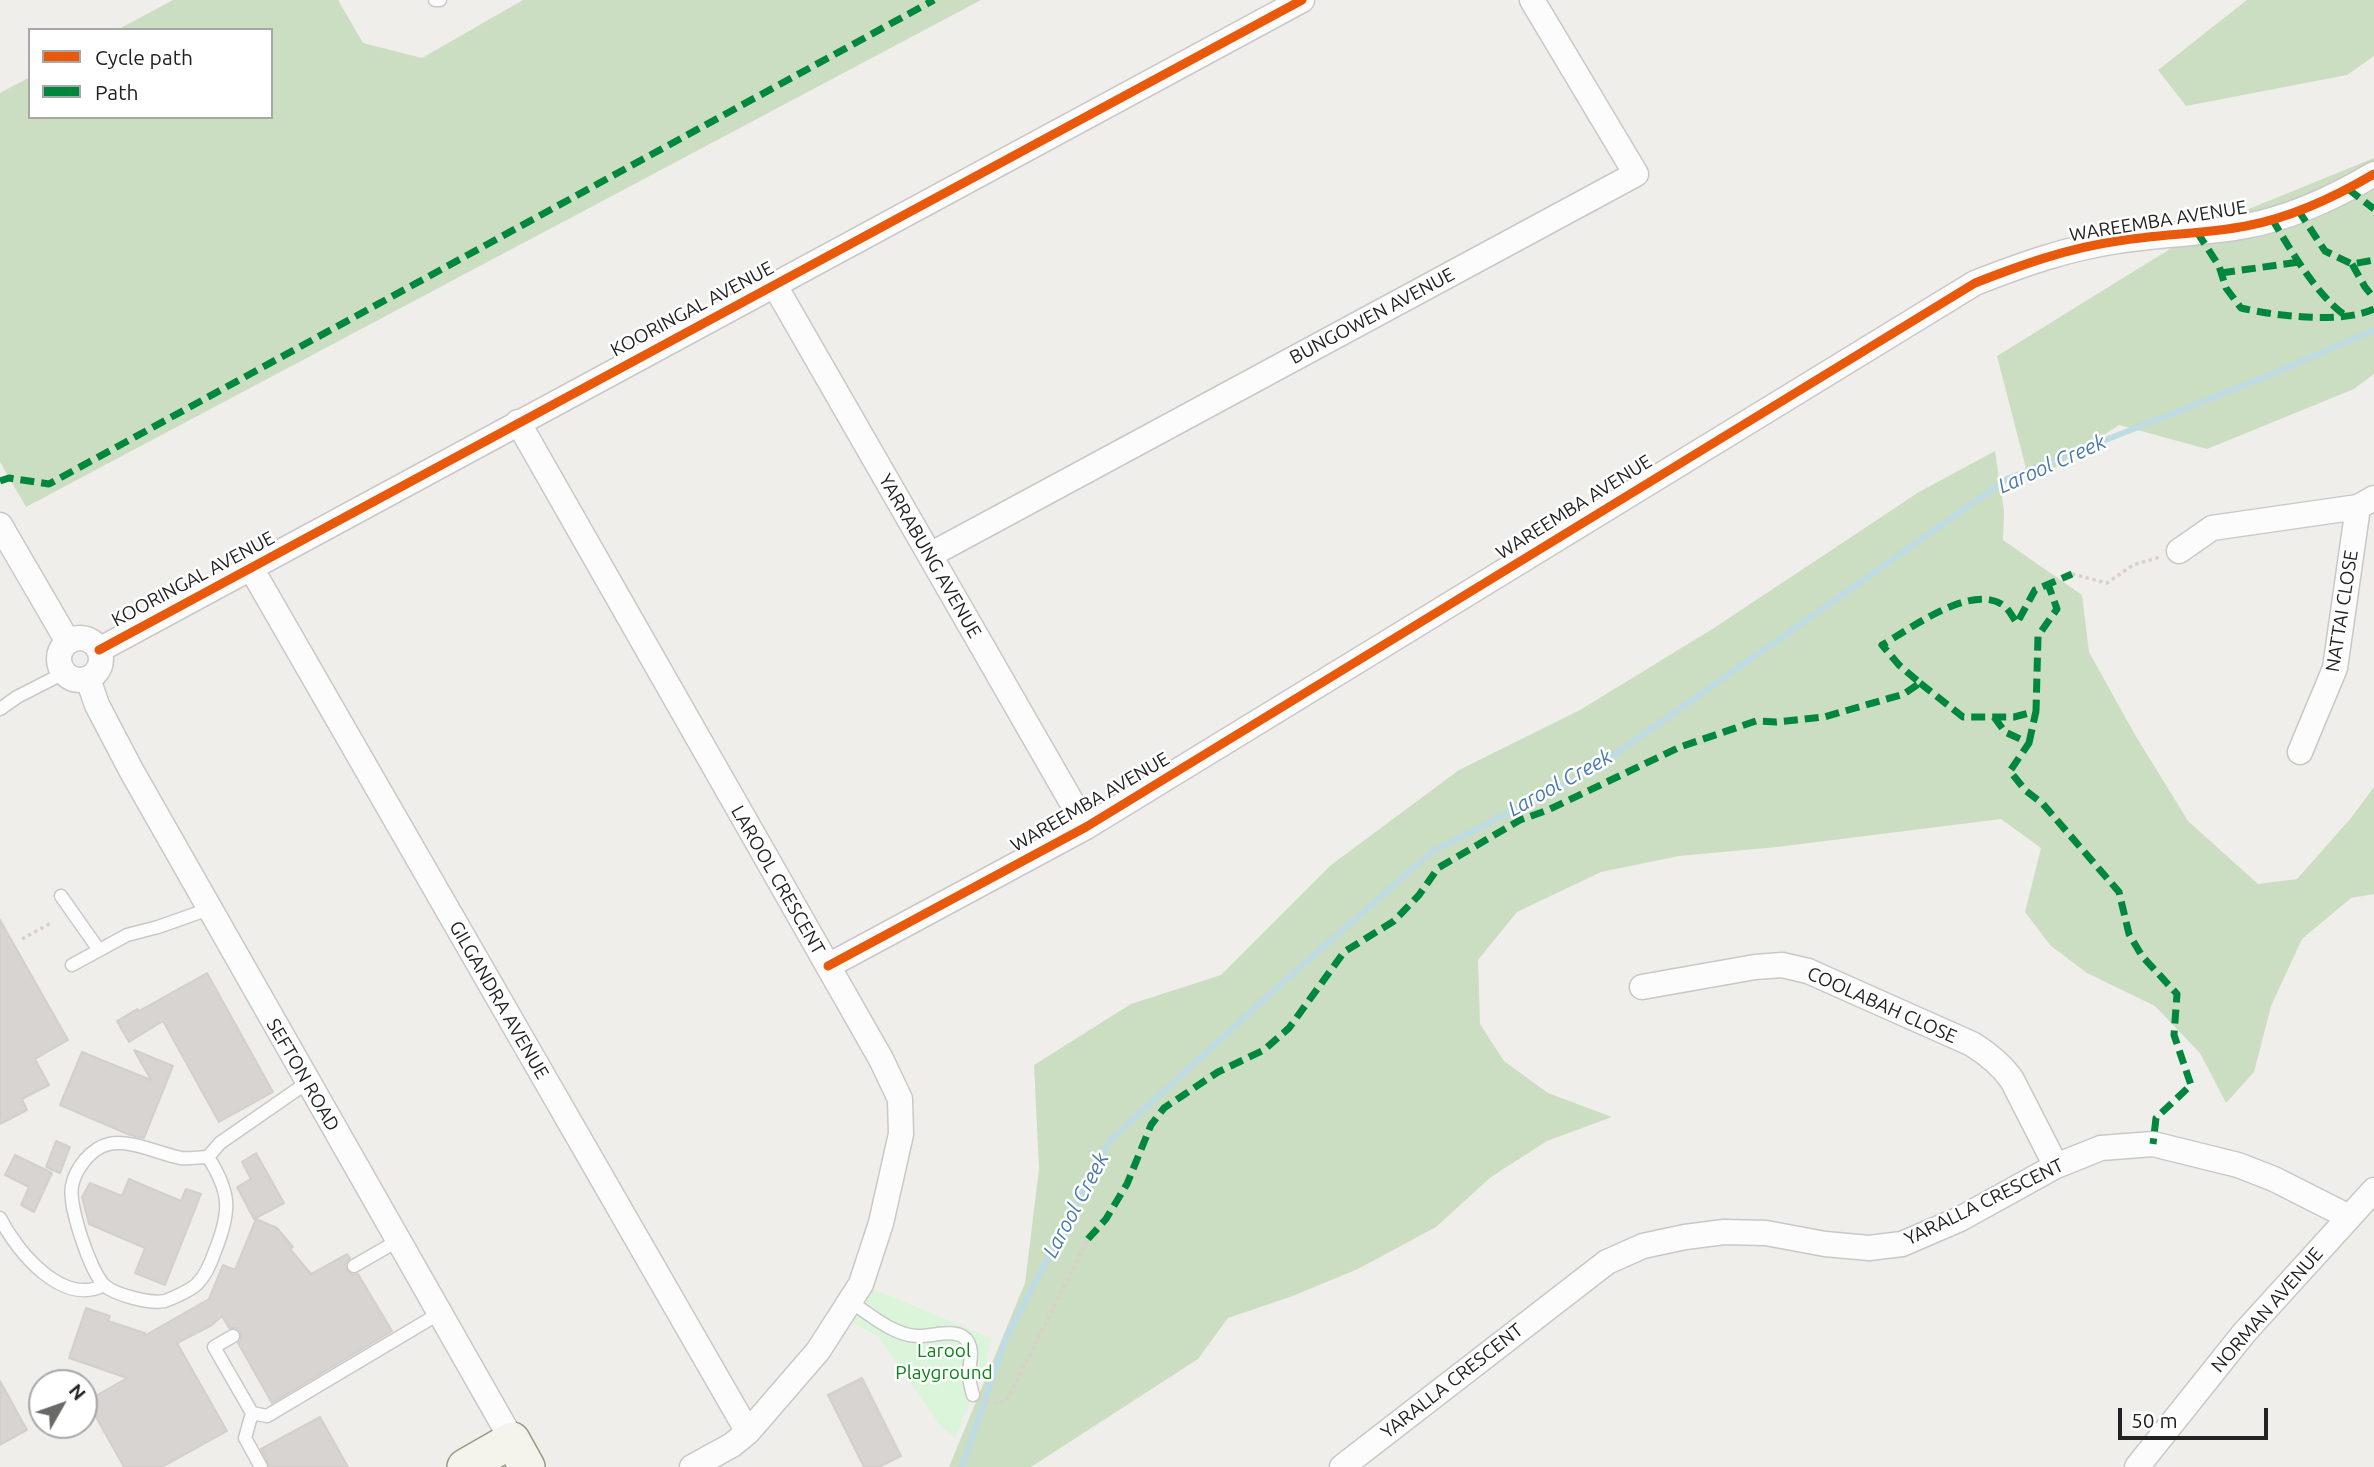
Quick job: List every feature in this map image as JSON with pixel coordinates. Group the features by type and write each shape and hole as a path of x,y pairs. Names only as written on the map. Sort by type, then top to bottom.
{"street":[{"name":"KOORINGAL AVENUE","path":"99,650 1302,0"},
{"name":"BUNGOWEN AVENUE","path":"930,555 1636,174 1532,0"},
{"name":"WAREEMBA AVENUE","path":"828,966 1086,827 1975,283 2043,257 2116,241 2246,226 2272,219 2348,189 2374,174"},
{"name":"YARRABUNG AVENUE","path":"774,284 1086,827"},
{"name":"LAROOL CRESCENT","path":"519,422 881,1059 900,1099 901,1134 881,1223 869,1266 851,1302 818,1351 748,1432 732,1445 692,1467"},
{"path":"2179,551 2211,528 2366,502"},
{"name":"NATTAI CLOSE","path":"2300,752 2335,668 2366,502"},
{"path":"0,526 68,642"},
{"name":"GILGANDRA AVENUE","path":"251,568 748,1432"},
{"path":"85,639 99,650 100,667 95,674 76,676 60,656 62,648 68,642 85,639"},
{"name":"SEFTON ROAD","path":"76,676 97,705 209,909 520,1454"},
{"name":"COOLABAH CLOSE","path":"1642,987 1755,967 1782,965 1808,971 1989,1054 2012,1080 2056,1166"},
{"name":"YARALLA CRESCENT","path":"1342,1467 1606,1262 1643,1246 1724,1232 1766,1233 1825,1244 1869,1248 1902,1244 1960,1219 2056,1166 2101,1148 2153,1144 2238,1165 2274,1179 2349,1217"},
{"name":"NORMAN AVENUE","path":"2137,1467 2244,1333 2374,1190"},
{"path":"465,1467 520,1454"}],"lane":[{"path":"0,709 17,697 76,676"},
{"path":"61,896 99,950"},
{"path":"72,965 127,935 209,909"},
{"path":"208,1157 226,1194 226,1213 219,1242 208,1269 196,1285 163,1301 130,1298 104,1285 89,1259 76,1222 71,1189 75,1173 93,1152 109,1143 134,1145 182,1158 208,1157 220,1143 308,1082"},
{"path":"0,1218 8,1233 46,1277 75,1289 94,1290 104,1285"},
{"path":"354,1266 399,1240"},
{"path":"851,1302 893,1330 915,1336 964,1336 972,1354 969,1373 973,1395"},
{"path":"252,1413 267,1416 440,1313"},
{"path":"233,1336 214,1347 252,1413 245,1438 261,1467"}],"path":[{"path":"2072,574 2106,583 2133,565 2179,551"},
{"path":"22,939 51,923"},
{"path":"999,1404 1007,1398 1088,1239"}],"green space":[{"path":"173,0 338,0 363,43 422,58 523,0 981,0 26,507 0,462 0,93 28,78 28,119 273,119 273,28 121,28"},
{"path":"2247,0 2374,0 2374,56 2347,75 2186,106 2158,70"},
{"path":"2374,158 2374,374 2354,389 2207,449 2119,425 2030,484 1997,356 2207,226"},
{"path":"1995,451 2004,511 2003,540 2082,595 2089,652 2134,733 2188,821 2258,884 2297,879 2351,818 2374,787 2374,894 2351,898 2302,939 2271,1006 2254,1072 2226,1103 2200,1053 2155,1006 2087,973 2050,945 2025,912 2041,848 2001,819 1777,847 1679,856 1601,872 1517,912 1478,960 1480,1024 1504,1061 1548,1093 1612,1117 1547,1141 1491,1177 1436,1227 1358,1269 1290,1297 1228,1318 1198,1359 1031,1467 949,1467 1025,1283 1039,1169 1034,1065 1131,1004 1221,975 1331,865 1459,770 1580,710 1714,628 1919,492"},
{"name":"Larool Playground","path":"861,1284 991,1338 986,1362 955,1439 940,1425 878,1336 840,1317"}],"building":[{"path":"0,920 68,1040 35,1059 49,1085 22,1099 27,1110 0,1124"},
{"path":"207,973 273,1092 219,1122 163,1021 129,1042 117,1021"},
{"path":"134,1050 173,1066 144,1138 130,1135 60,1105 82,1052 151,1080"},
{"path":"56,1141 70,1147 60,1173 46,1167"},
{"path":"256,1153 284,1203 254,1219 237,1187 251,1179 242,1162"},
{"path":"15,1155 52,1173 34,1212 21,1205 29,1187 5,1175"},
{"path":"129,1179 181,1201 186,1189 201,1194 165,1285 135,1273 145,1248 89,1224 82,1197 90,1183 122,1196"},
{"path":"256,1219 277,1228 311,1274 347,1254 350,1258 345,1265 347,1271 353,1275 358,1274 392,1331 272,1403 238,1343 241,1340 241,1332 237,1328 229,1328 222,1316 212,1325 177,1343 227,1431 162,1467 124,1467 98,1421 98,1395 127,1378 69,1358 86,1308 110,1316 108,1321 145,1333 144,1336 209,1299 223,1265 235,1270"},
{"path":"862,1378 901,1456 879,1467 864,1467 828,1395"},
{"path":"0,1381 27,1430 0,1445"},
{"path":"320,1417 348,1467 270,1467 261,1449"}],"waterway":[{"name":"Larool Creek","path":"962,1467 1006,1338 1110,1140 1291,975 1433,851 1591,771 2007,479 2267,376 2374,330"}],"marked path":[{"path":"0,481 9,478 49,484 934,0"},
{"path":"2348,189 2374,209"},
{"path":"2298,210 2325,251 2352,264 2374,260"},
{"path":"2272,219 2315,284 2346,316"},
{"path":"2197,232 2219,266 2226,288 2241,308 2309,317 2345,316 2374,309"},
{"path":"2221,273 2299,262"},
{"path":"2352,264 2374,298"},
{"path":"1088,1239 1106,1219 1127,1184 1151,1125 1164,1108 1218,1072 1264,1050 1289,1028 1344,952 1394,921 1419,895 1438,868 1520,820 1548,810 1680,747 1756,721 1776,722 1824,717 1904,694 1920,683 1899,665 1882,645 1941,611 1975,600 1990,600 2003,605 2017,623 2035,590 2072,574"},
{"path":"1920,683 1963,717 2014,717 2036,711 2038,636 2057,609 2048,584"},
{"path":"2029,743 2036,711"},
{"path":"1994,717 2005,732 2029,743 2010,771 2025,790 2043,804 2119,892 2129,934 2142,956 2177,994 2174,1035 2191,1085 2156,1118 2153,1144"}],"cycle path":[{"path":"99,650 1302,0"},
{"path":"828,966 1086,827 1975,283 2045,258 2099,244 2230,229 2279,218 2312,206 2374,174"}]}
